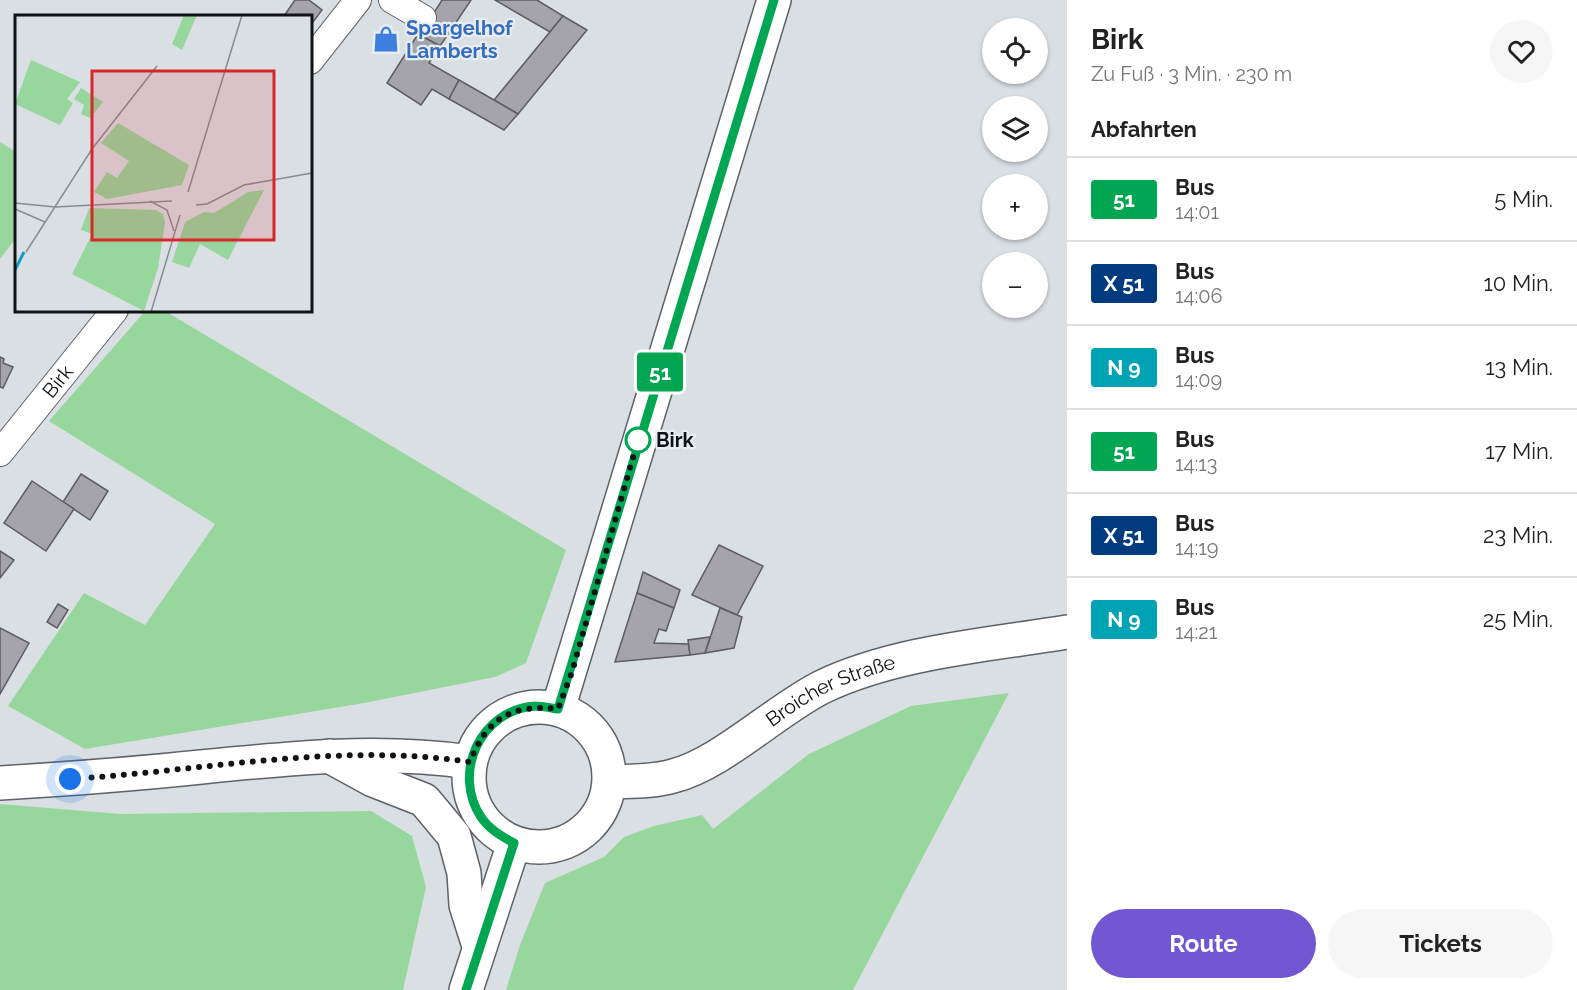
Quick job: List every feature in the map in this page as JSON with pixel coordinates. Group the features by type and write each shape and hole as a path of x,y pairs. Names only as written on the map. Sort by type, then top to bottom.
{"main road":[{"path":"558,709 774,0"},
{"name":"Broicher Straße","path":"610,782 674,776 712,758 823,687 888,664 920,656 1067,632"},
{"path":"535,706 558,709 576,717 591,729 602,745 608,762 610,782 605,803 593,822 577,836 557,845 535,848 514,843 489,826 472,802 468,782 470,762 478,741 493,723 513,711 535,706"},
{"path":"0,783 94,778 326,755 412,756 470,762"},
{"path":"326,755 373,780 424,800 454,836 464,873 466,905 479,946"},
{"path":"466,990 514,843"}],"street":[{"path":"312,58 358,0"},
{"path":"392,0 423,18"},
{"name":"Birk","path":"0,453 113,312"}],"green space":[{"path":"0,142 15,151 15,239 0,259"},
{"path":"144,312 167,312 566,550 526,663 495,677 364,703 85,749 8,706 84,593 145,625 215,524 49,421"},
{"path":"1009,693 853,990 506,990 520,945 545,883 604,857 624,837 654,826 702,815 713,829 809,754 911,706"},
{"path":"0,804 120,814 371,811 412,836 426,887 403,990 0,990"}],"building":[{"path":"295,0 309,0 322,10 312,23 312,15 285,15"},
{"path":"442,0 471,0 449,33 428,18 432,16"},
{"path":"495,0 537,0 563,16 550,32"},
{"path":"563,16 587,30 518,114 494,100"},
{"path":"428,18 449,33 440,46 418,34"},
{"path":"418,34 440,46 429,63 459,80 449,99 432,89 421,105 387,83"},
{"path":"459,80 518,114 504,130 449,99"},
{"path":"0,357 4,359 3,363 13,367 3,388 0,387"},
{"path":"81,474 108,491 90,520 63,502"},
{"path":"32,481 74,509 46,551 4,523"},
{"path":"719,545 763,566 737,615 692,595"},
{"path":"0,551 14,560 0,578"},
{"path":"643,572 680,590 674,608 637,593"},
{"path":"637,593 674,608 666,631 659,629 654,643 689,644 690,655 615,662"},
{"path":"58,604 68,610 57,628 47,622"},
{"path":"720,608 742,617 734,648 705,653"},
{"path":"0,628 29,643 0,694"},
{"path":"710,637 705,653 690,655 688,640"}],"bus line":[{"name":"51","path":"466,990 514,843 496,833 482,819 472,802 468,782 470,762 478,741 493,723 513,711 535,706 558,709 572,672 639,440 774,0"}],"place":[{"name":"Spargelhof Lamberts","path":"386,39"},
{"name":"Birk","path":"638,440"}],"route":[{"path":"70,779 326,755 381,754 470,762 478,741 493,723 513,711 535,706 558,709 572,672 638,440"}]}
